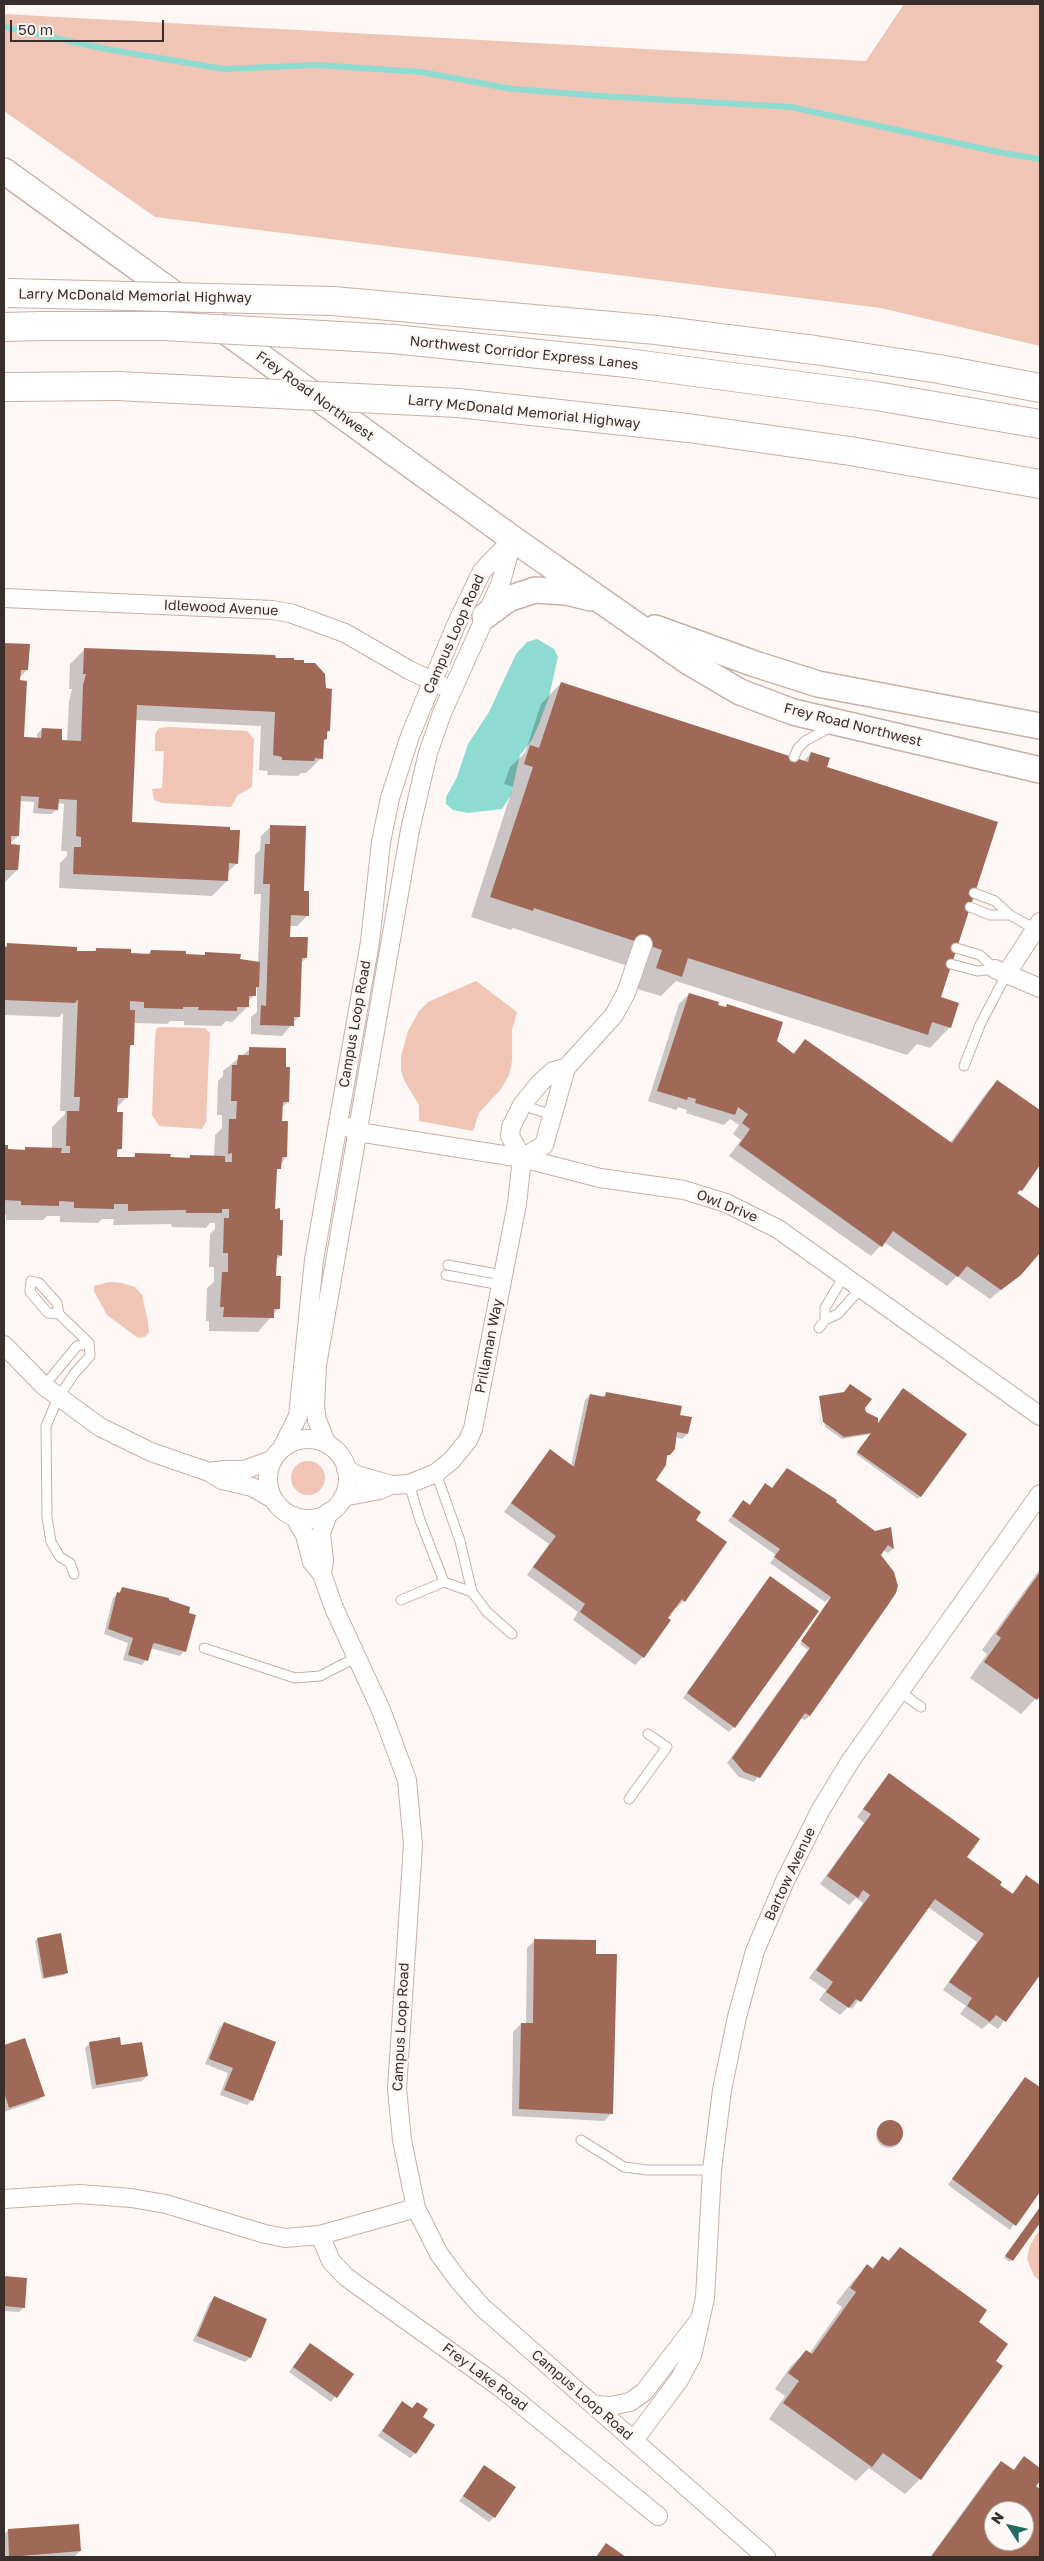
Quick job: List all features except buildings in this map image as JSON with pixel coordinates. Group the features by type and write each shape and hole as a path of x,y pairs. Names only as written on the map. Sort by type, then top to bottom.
{"highway":[{"name":"Larry McDonald Memorial Highway","path":"6,293 333,301 656,330 834,353 939,369 1040,388"},
{"name":"Northwest Corridor Express Lanes","path":"4,327 210,328 393,339 646,365 876,396 1040,424"},
{"name":"Larry McDonald Memorial Highway","path":"4,387 117,386 458,403 697,429 850,451 1040,484"}],"main road":[{"name":"Frey Road Northwest","path":"4,171 513,539 689,662 740,692 793,712 1040,770"},
{"path":"484,616 508,599 535,590 566,592 603,601"},
{"name":"Frey Road Northwest","path":"627,618 755,664 818,684 1040,726"}],"street":[{"name":"Campus Loop Road","path":"326,1443 317,1420 315,1407 317,1365 410,830 428,753 451,690 501,582 513,539"},
{"name":"Campus Loop Road","path":"277,1454 298,1416 314,1260 370,942 385,820 410,736 431,681 482,571 513,539"},
{"name":"Idlewood Avenue","path":"4,598 272,610 290,613 345,633 431,681 451,690"},
{"path":"1038,928 1001,971 1040,988"},
{"path":"566,1068 552,1071 522,1105 511,1127 510,1136 522,1158 544,1145 566,1068 614,1016 626,993 643,944"},
{"path":"338,1118 345,1125 358,1132"},
{"name":"Owl Drive","path":"358,1132 522,1158 600,1178 684,1190 726,1203 778,1229 1040,1416"},
{"name":"Prillaman Way","path":"346,1469 357,1475 391,1485 409,1484 436,1473 461,1450 473,1430 516,1204 522,1158"},
{"path":"4,1345 58,1398 100,1427 151,1452 209,1472 222,1480 252,1487 273,1499 286,1512 294,1516 312,1518 329,1512 343,1497 346,1488 346,1469 335,1450 326,1443 314,1439 302,1439 244,1470 209,1472"},
{"path":"273,1499 268,1480 277,1454"},
{"name":"Prillaman Way","path":"343,1497 380,1490 391,1485"},
{"name":"Bartow Avenue","path":"634,2440 678,2380 692,2356 705,2298 712,2170 722,2090 737,2017 755,1951 785,1880 820,1811 850,1760 1040,1494"},
{"name":"Campus Loop Road","path":"322,1574 324,1560 321,1533 329,1512"},
{"name":"Campus Loop Road","path":"294,1516 305,1535 312,1562 322,1574 396,1746 407,1780 412,1823 412,1874 396,2089 402,2140 416,2208 439,2254 459,2282 482,2307 766,2557"},
{"path":"4,2199 80,2194 132,2198 181,2208 265,2234 286,2238 320,2235 416,2208"},
{"name":"Frey Lake Road","path":"320,2235 331,2261 346,2277 501,2388 658,2516"},
{"name":"Bartow Avenue","path":"594,2405 611,2406 630,2402 644,2392 701,2316"}],"lane":[{"path":"794,757 798,748 805,741 840,723"},
{"path":"974,893 995,902 1010,915 1038,928"},
{"path":"970,907 990,915 1010,915"},
{"path":"956,948 980,955 1001,971"},
{"path":"951,964 977,971 1001,971"},
{"path":"964,1066 1001,971"},
{"path":"522,1105 552,1115"},
{"path":"447,1270 502,1280"},
{"path":"825,1320 826,1308 844,1276"},
{"path":"31,1281 30,1292 48,1313 59,1314 90,1343 90,1356 74,1374 58,1398 46,1426 47,1517 51,1542 60,1557 70,1563 74,1574"},
{"path":"819,1328 825,1320 838,1314 861,1288"},
{"path":"44,1386 77,1346 90,1343"},
{"path":"436,1473 460,1541 472,1592 487,1612 512,1634"},
{"path":"409,1484 420,1520 444,1582"},
{"path":"401,1600 444,1582 472,1592"},
{"path":"204,1648 295,1678 320,1676 357,1657"},
{"path":"899,1691 921,1707"},
{"path":"629,1799 667,1747 648,1734"},
{"path":"582,2140 624,2167 647,2170 712,2170"}],"shaded area":[{"path":"904,4 1040,4 1040,346 881,308 155,217 4,111 4,14 866,61"},
{"path":"159,728 247,731 254,739 252,787 238,795 231,807 162,803 154,800 152,789 162,788 164,751 155,751 155,734"},
{"path":"476,981 517,1012 512,1030 512,1061 509,1075 501,1089 479,1113 473,1131 419,1121 419,1105 404,1080 401,1070 401,1056 408,1031 419,1011 428,1002"},
{"path":"159,1027 205,1028 210,1033 206,1122 202,1129 159,1126 152,1115 155,1038 156,1029"},
{"path":"109,1282 135,1287 142,1295 149,1332 145,1337 138,1338 107,1315 94,1291 94,1286"},
{"path":"308,1461 315,1462 320,1466 324,1471 324,1485 320,1490 315,1494 308,1495 301,1494 296,1490 292,1485 291,1478 292,1471 296,1466 301,1462"},
{"path":"1040,2229 1040,2281 1034,2276 1027,2259 1030,2245"}],"water":[{"path":"537,639 554,649 558,657 549,697 539,724 532,740 520,755 511,795 502,809 468,813 453,810 446,804 446,797 457,777 468,744 489,712 516,654 527,642"}],"waterway":[{"path":"4,27 106,49 224,69 316,65 421,72 512,89 791,107 1003,153 1040,159"}]}
